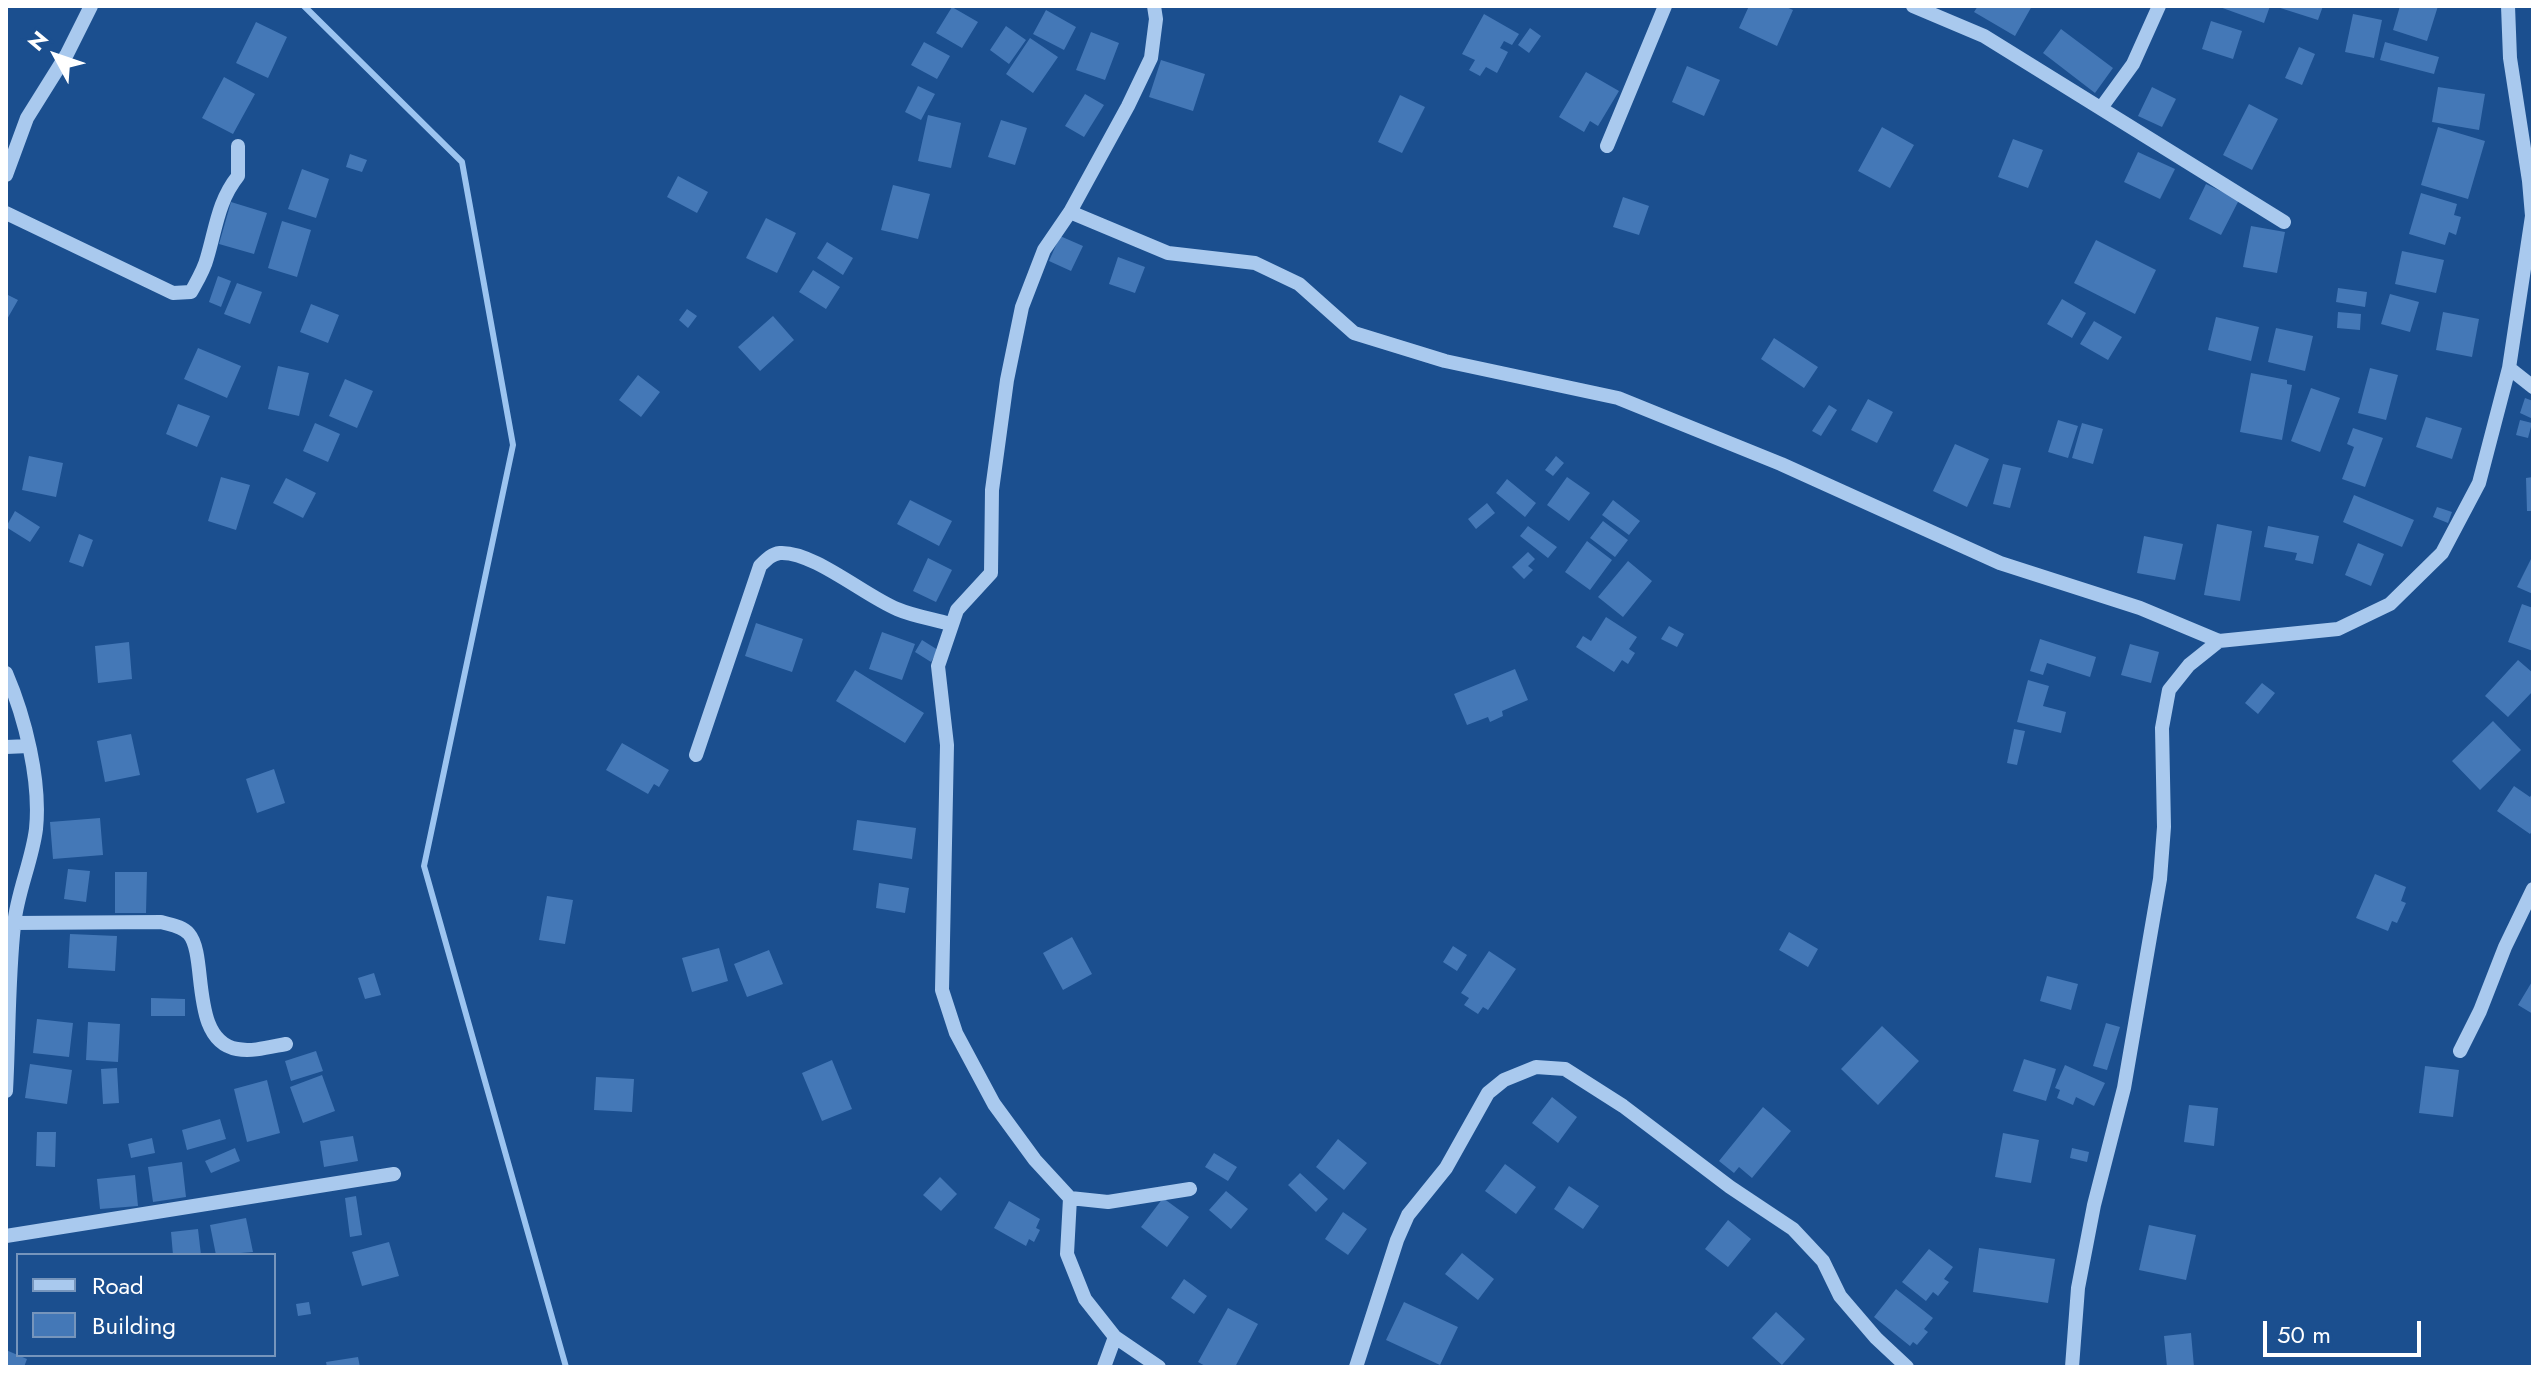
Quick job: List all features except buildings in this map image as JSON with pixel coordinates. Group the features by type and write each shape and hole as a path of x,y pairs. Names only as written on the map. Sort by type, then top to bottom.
{"street":[{"path":"6,175 27,118 67,54 91,6"},
{"path":"1154,6 1156,19 1151,58 1070,212 1044,250 1019,322 1007,380 992,490 991,573 957,610 938,666 947,745 942,990 956,1033 994,1104 1035,1160 1070,1198 1108,1202 1190,1189"},
{"path":"1607,146 1665,6"},
{"path":"1913,6 1984,36 2284,222"},
{"path":"2101,108 2133,64 2159,6"},
{"path":"1070,212 1168,253 1255,263 1299,284 1354,333 1445,361 1618,398 1795,470 2000,563 2140,608 2219,641 2338,629 2390,604 2442,553 2479,483 2509,368 2532,216 2510,58 2508,6"},
{"path":"6,213 161,288 173,293 191,292 206,262 216,215 238,176 238,146"},
{"path":"2509,368 2533,387"},
{"path":"696,755 760,566 771,556 781,553 799,557 898,610 950,624"},
{"path":"2072,1367 2078,1288 2094,1205 2124,1088 2160,879 2164,827 2162,739 2169,690 2189,665 2219,641"},
{"path":"6,673 16,696 29,746 36,828 14,923 6,1091"},
{"path":"6,747 29,746"},
{"path":"2460,1051 2533,889"},
{"path":"14,923 161,922 178,926 187,931 194,941 200,992 211,1027 220,1040 232,1048 246,1050 286,1044"},
{"path":"1356,1367 1408,1215 1446,1168 1488,1093 1504,1080 1536,1067 1565,1069 1623,1106 1730,1187 1793,1229 1823,1261 1840,1296 1876,1338 1907,1367"},
{"path":"6,1236 394,1174"},
{"path":"1070,1198 1067,1254 1085,1299 1115,1337 1159,1367"},
{"path":"1104,1367 1115,1337"}],"waterway":[{"path":"304,6 462,162 513,445 424,866 566,1367"}]}
